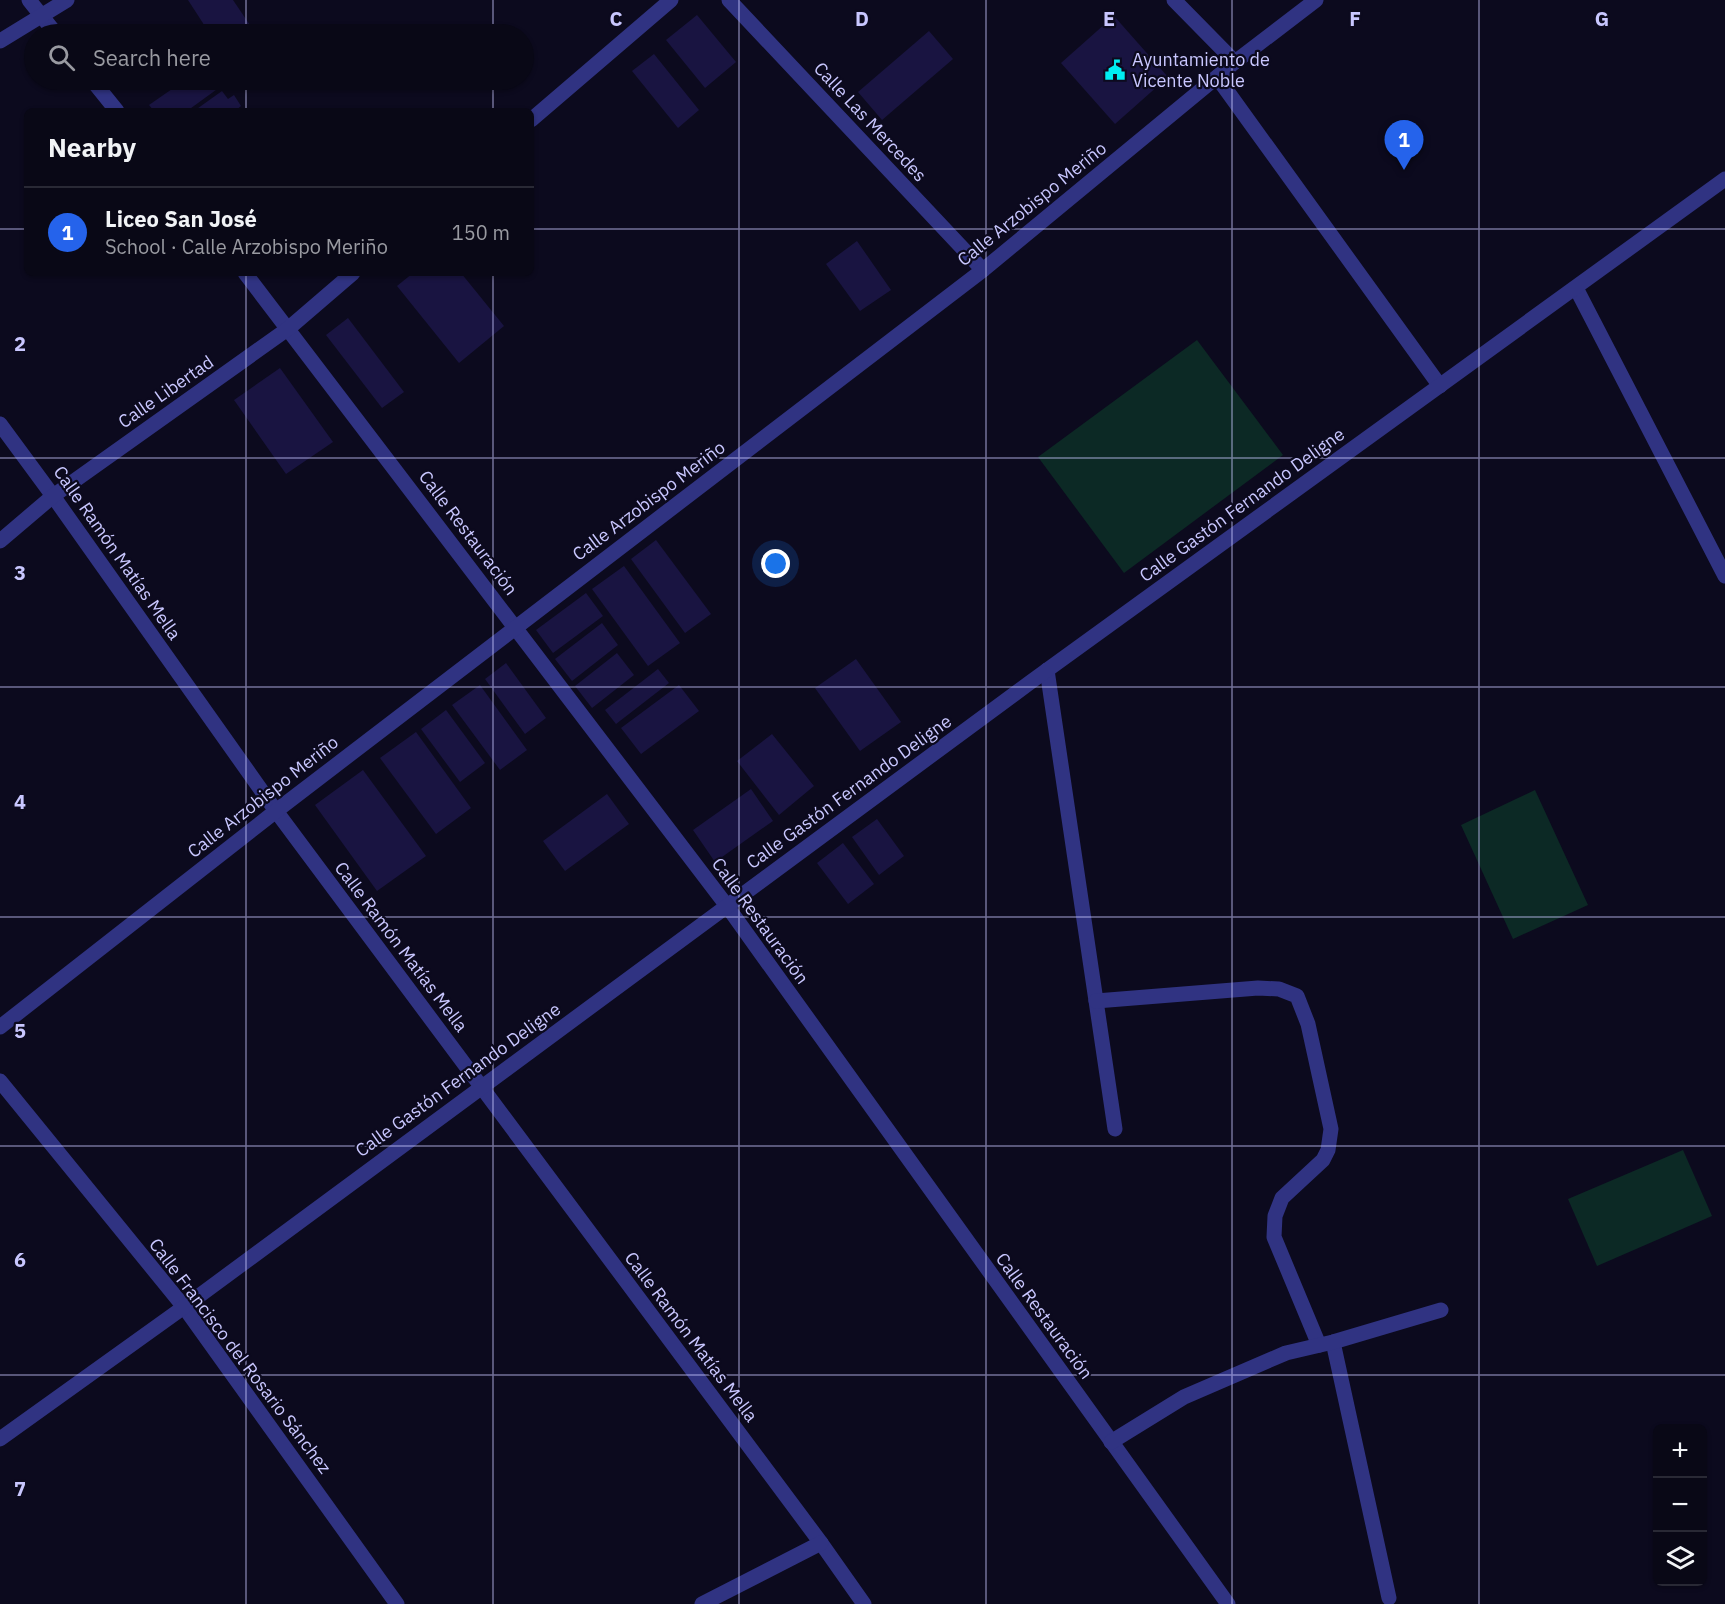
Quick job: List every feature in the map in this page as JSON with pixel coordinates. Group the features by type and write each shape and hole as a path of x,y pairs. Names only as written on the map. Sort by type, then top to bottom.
{"street":[{"path":"29,0 48,24"},
{"path":"28,24 67,0"},
{"path":"534,117 671,0"},
{"name":"Calle Las Mercedes","path":"729,0 983,270"},
{"path":"1174,0 1235,62"},
{"name":"Calle Arzobispo Meriño","path":"0,1026 276,811 983,270 1235,62 1316,0"},
{"path":"0,41 24,26"},
{"path":"1217,77 1440,386"},
{"path":"100,90 115,108"},
{"name":"Calle Gastón Fernando Deligne","path":"0,1439 184,1307 1047,670 1725,179"},
{"name":"Calle Restauración","path":"247,276 727,906 1228,1604"},
{"name":"Calle Libertad","path":"0,540 53,496 289,328 350,276"},
{"path":"1576,288 1725,576"},
{"name":"Calle Ramón Matías Mella","path":"0,424 276,811 864,1604"},
{"path":"1047,670 1115,1129"},
{"path":"1096,1001 1258,988 1280,989 1297,996 1308,1024 1331,1129 1328,1150 1323,1160 1282,1198 1275,1216 1275,1237 1326,1344 1389,1598"},
{"name":"Calle Francisco del Rosario Sánchez","path":"0,1081 184,1307 397,1604"},
{"path":"1110,1442 1184,1397 1286,1353 1441,1311"},
{"path":"702,1604 821,1543"}],"green space":[{"path":"1197,340 1283,455 1124,573 1038,457"},
{"path":"1535,790 1588,905 1513,939 1461,825"},
{"path":"1683,1150 1712,1216 1597,1266 1568,1199"}],"building":[{"path":"188,0 233,0 249,24 204,24"},
{"path":"697,15 736,62 705,88 666,40"},
{"name":"Ayuntamiento de Vicente Noble","path":"1114,16 1168,77 1115,124 1061,63"},
{"path":"929,31 953,59 882,120 858,92"},
{"path":"654,54 699,110 678,128 632,71"},
{"path":"171,90 216,90 191,108 152,108 149,105"},
{"path":"222,91 228,99 234,95 241,106 239,108 198,108"},
{"path":"857,241 891,290 860,311 826,264"},
{"path":"409,276 463,276 504,326 459,363 397,286"},
{"path":"348,318 404,392 382,408 326,335"},
{"path":"280,368 333,442 286,474 234,400"},
{"path":"656,540 711,614 685,633 631,559"},
{"path":"624,566 680,643 648,666 592,589"},
{"path":"586,593 603,616 553,653 536,630"},
{"path":"602,623 618,645 572,681 555,659"},
{"path":"617,653 634,675 592,708 575,686"},
{"path":"856,659 901,722 860,751 815,688"},
{"path":"506,663 546,718 525,734 485,679"},
{"path":"658,669 669,683 616,724 605,710"},
{"path":"480,685 527,750 500,770 452,705"},
{"path":"679,685 699,711 641,754 621,728"},
{"path":"446,710 485,763 460,782 421,729"},
{"path":"416,732 471,808 436,834 380,758"},
{"path":"772,734 814,786 779,815 737,761"},
{"path":"363,770 426,856 377,891 315,805"},
{"path":"751,789 773,821 715,862 693,830"},
{"path":"607,794 629,824 565,871 543,841"},
{"path":"877,819 904,856 879,875 852,837"},
{"path":"843,843 874,884 848,904 817,863"}],"place":[{"name":"Ayuntamiento de Vicente Noble","path":"1115,70"},
{"name":"Liceo San José","path":"1404,170"}]}
